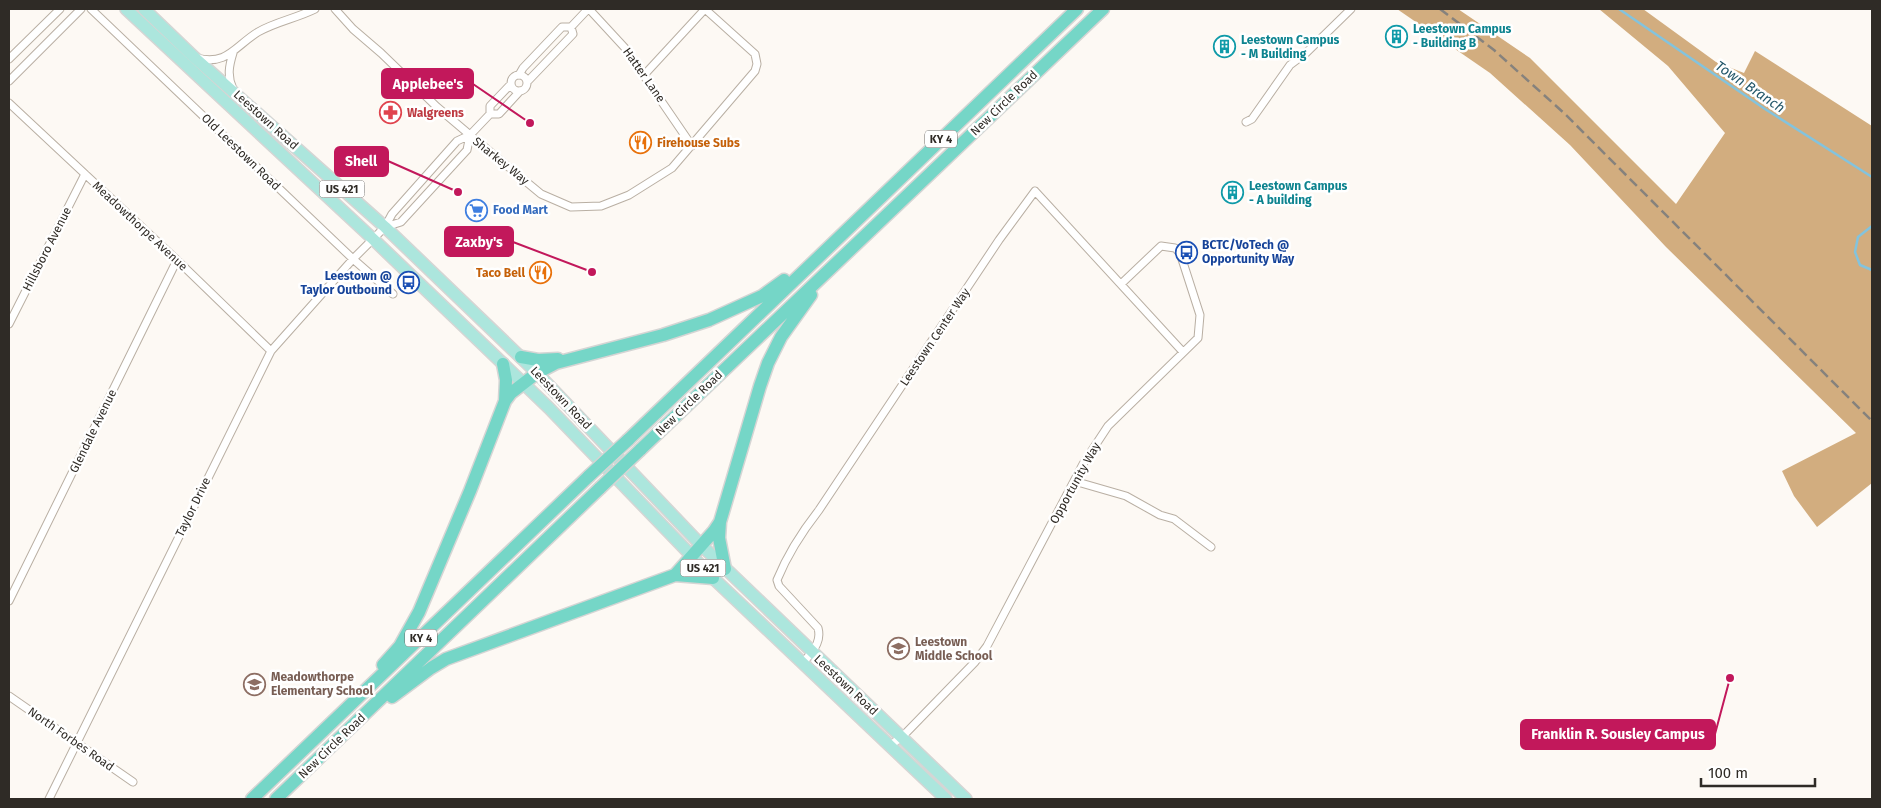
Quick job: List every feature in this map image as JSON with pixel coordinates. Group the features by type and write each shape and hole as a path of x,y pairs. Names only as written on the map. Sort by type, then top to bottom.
{"highway":[{"name":"New Circle Road","path":"252,799 1078,9"},
{"name":"New Circle Road","path":"276,799 1103,9"},
{"path":"725,569 719,538 720,522 760,386 774,350 792,321 832,267"},
{"path":"331,725 400,646 419,612 505,400 511,393 537,373 556,363 663,335 709,320 762,296 787,278 804,270"},
{"path":"521,357 538,360 568,359"},
{"path":"503,364 506,380 505,400"},
{"path":"675,575 720,522"},
{"path":"346,733 431,668 446,659 675,575 713,578"}],"main road":[{"name":"Leestown Road","path":"126,9 373,239 524,384 713,578 946,799"},
{"name":"Leestown Road","path":"144,9 195,58 385,227 521,357 701,546 966,799"}],"street":[{"path":"9,59 60,9"},
{"path":"9,81 81,9"},
{"name":"Old Leestown Road","path":"91,9 353,259 393,294"},
{"path":"195,58 206,60 219,59 233,53 258,32 299,12 315,9"},
{"name":"Sharkey Way","path":"335,9 353,29 470,135 541,194 571,207 601,206 629,195 672,168 755,71 757,64 755,54 705,9"},
{"path":"385,227 392,214 457,141 470,135 490,114 490,106 511,84 513,78 519,75 523,68 562,27 571,27 588,9"},
{"name":"Hatter Lane","path":"588,9 625,48 692,146"},
{"path":"644,74 705,9"},
{"path":"1246,122 1252,120 1290,65 1306,53 1351,9"},
{"path":"490,114 499,114 524,89 527,82 573,34 571,27"},
{"path":"233,53 229,67 229,80 234,91"},
{"path":"519,75 524,77 527,82"},
{"path":"511,84 515,90 520,91"},
{"name":"Meadowthorpe Avenue","path":"9,103 271,351"},
{"path":"385,227 401,222 467,150 470,135"},
{"name":"Hillsboro Avenue","path":"9,324 85,174"},
{"name":"Leestown Center Way","path":"803,663 818,643 818,628 779,586 777,580 784,563 795,541 819,510 1000,240 1035,192 1183,352"},
{"name":"Taylor Drive","path":"49,799 271,351 353,259 385,227"},
{"name":"Opportunity Way","path":"889,746 902,737 975,662 988,646 1083,464 1108,426 1198,338 1200,315 1180,253 1174,248 1161,246 1121,284"},
{"name":"Glendale Avenue","path":"9,601 177,260"},
{"path":"1074,481 1126,496 1160,515 1174,519 1211,547"},
{"name":"North Forbes Road","path":"9,696 133,782"}],"shaded area":[{"path":"1397,9 1458,9 1530,58 1676,204 1725,133 1668,66 1599,9 1643,9 1716,62 1744,73 1755,51 1872,126 1872,483 1817,527 1794,496 1782,471 1856,433 1666,247 1570,145 1490,73"}],"waterway":[{"name":"Town Branch","path":"1619,9 1765,109 1872,177"},
{"name":"Town Branch","path":"1872,226 1858,237 1855,252 1860,265 1872,270"}],"railway":[{"path":"1440,9 1494,50 1565,114 1872,421"}],"place":[{"name":"Leestown Campus - Building B","path":"1397,36"},
{"name":"Leestown Campus - M Building","path":"1225,47"},
{"name":"Walgreens","path":"391,113"},
{"name":"Applebee's","path":"530,123"},
{"name":"Firehouse Subs","path":"641,143"},
{"name":"Shell","path":"458,192"},
{"name":"Leestown Campus - A building","path":"1233,193"},
{"name":"Food Mart","path":"477,210"},
{"name":"BCTC/VoTech @ Opportunity Way","path":"1186,252"},
{"name":"Zaxby's","path":"592,272"},
{"name":"Taco Bell","path":"541,273"},
{"name":"Leestown @ Taylor Outbound","path":"408,283"},
{"name":"Leestown Middle School","path":"899,649"},
{"name":"Franklin R. Sousley Campus","path":"1730,678"},
{"name":"Meadowthorpe Elementary School","path":"255,684"}]}
